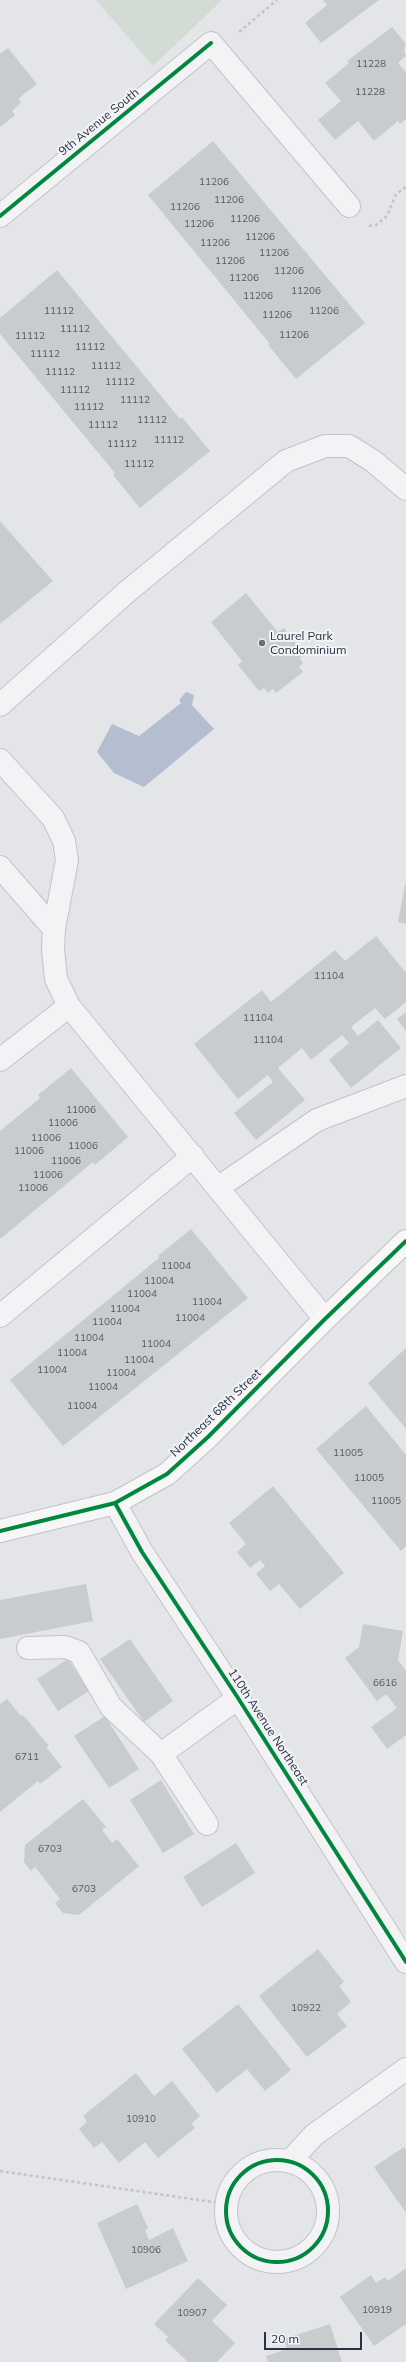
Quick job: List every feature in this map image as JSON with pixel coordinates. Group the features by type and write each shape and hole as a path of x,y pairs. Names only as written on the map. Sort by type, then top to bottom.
{"main road":[{"name":"Northeast 68th Street","path":"0,1531 115,1503 167,1474 208,1438 325,1319 406,1241"}],"street":[{"path":"211,43 349,206"},
{"name":"9th Avenue South","path":"0,216 211,43"},
{"path":"0,705 128,591 286,461 325,446 349,446 373,461 406,489"},
{"path":"0,760 54,818 64,841 67,860 54,929 53,949 56,979 70,1006 325,1319"},
{"path":"0,868 54,929"},
{"path":"0,1060 70,1006"},
{"path":"219,1187 317,1120 406,1086"},
{"path":"0,1316 193,1156"},
{"name":"110th Avenue Northeast","path":"115,1503 142,1552 238,1698 406,1962"},
{"path":"28,1648 65,1647 79,1652 111,1707 161,1754 207,1824"},
{"path":"161,1754 238,1698"},
{"path":"290,2161 314,2135 406,2069"},
{"path":"274,2159 290,2161 306,2168 319,2181 327,2203 328,2214 324,2232 314,2246 299,2257 282,2262 265,2261 249,2255 237,2244 229,2230 225,2215 226,2204 233,2183 244,2171 258,2163 274,2159"}],"path":[{"path":"211,43 233,37 277,0"},
{"path":"0,2171 226,2204"}],"shaded area":[{"path":"96,0 222,0 153,66"}],"water":[{"path":"186,692 194,695 192,705 214,729 144,787 114,773 97,752 112,724 139,736 181,703 179,700"}],"building":[{"path":"323,0 379,0 321,43 305,23 327,5"},
{"path":"392,27 406,44 404,51 406,56 398,63 406,72 406,119 400,124 398,121 374,141 358,121 335,140 318,120 341,101 325,83 349,63 347,61"},
{"path":"8,48 37,84 18,99 21,103 12,111 15,115 0,127 0,54"},
{"path":"213,141 365,323 296,379 268,345 270,344 148,195"},
{"path":"57,270 180,419 182,417 210,451 140,508 113,475 115,473 0,334 0,318"},
{"path":"0,521 53,581 0,624"},
{"name":"Laurel Park Condominium","path":"246,593 278,632 284,628 304,654 300,658 303,663 299,667 303,672 276,693 273,689 268,693 264,688 259,691 238,665 242,661 211,622"},
{"path":"406,885 406,924 398,922"},
{"path":"376,936 406,973 406,1002 385,1019 375,1008 351,1027 358,1036 378,1020 401,1048 351,1088 329,1060 349,1043 342,1035 311,1060 302,1048 278,1068 305,1100 256,1140 234,1113 273,1082 268,1075 238,1099 194,1044 262,990 271,1002 335,950 345,961"},
{"path":"406,1012 406,1031 397,1019"},
{"path":"71,1068 128,1137 95,1165 93,1162 0,1239 0,1131 40,1098 38,1095"},
{"path":"191,1229 248,1298 63,1446 10,1380 159,1258 158,1256"},
{"path":"406,1348 406,1429 368,1383"},
{"path":"366,1406 406,1455 406,1546 401,1551 316,1449"},
{"path":"273,1486 344,1573 300,1609 279,1584 270,1591 256,1574 265,1566 260,1560 250,1568 237,1552 246,1544 229,1523"},
{"path":"86,1584 93,1621 0,1639 0,1600"},
{"path":"363,1624 403,1631 398,1660 406,1671 406,1735 387,1749 371,1727 397,1708 386,1694 377,1701 345,1658 359,1647"},
{"path":"130,1639 173,1701 144,1722 100,1659"},
{"path":"68,1659 89,1691 58,1711 37,1679"},
{"path":"7,1699 21,1716 23,1715 49,1746 46,1747 62,1767 40,1784 38,1781 0,1812 0,1704"},
{"path":"105,1716 139,1769 109,1788 74,1736"},
{"path":"161,1780 194,1834 163,1853 130,1800"},
{"path":"83,1799 106,1827 102,1830 112,1843 117,1839 139,1866 79,1915 63,1913 55,1903 60,1899 35,1867 31,1871 24,1862 25,1845"},
{"path":"236,1843 255,1873 202,1907 183,1877"},
{"path":"318,1949 344,1982 339,1986 351,2002 337,2014 347,2026 307,2057 259,1996"},
{"path":"238,2004 291,2070 265,2091 247,2069 217,2093 182,2049"},
{"path":"136,2073 154,2096 172,2081 200,2116 191,2124 195,2128 158,2158 145,2142 119,2163 102,2142 94,2148 79,2129 87,2122 83,2116"},
{"path":"404,2147 406,2150 406,2213 374,2167"},
{"path":"137,2204 148,2228 145,2230 149,2240 173,2228 188,2261 126,2289 97,2223"},
{"path":"406,2268 406,2324 374,2346 340,2297 371,2275 376,2283 385,2277 388,2281"},
{"path":"198,2278 227,2305 212,2321 235,2343 217,2362 188,2362 165,2340 168,2337 154,2324"},
{"path":"330,2324 342,2362 268,2362 266,2356 287,2349 284,2339"}],"cycle path":[{"path":"0,216 211,43"},
{"path":"0,1531 115,1503 167,1474 208,1437 325,1319 406,1241"},
{"path":"115,1503 142,1552 238,1698 406,1962"},
{"path":"277,2160 297,2164 305,2168 313,2175 320,2183 324,2191 328,2211 324,2231 320,2239 313,2247 305,2254 297,2258 277,2262 257,2258 249,2254 241,2247 234,2239 230,2231 226,2211 230,2191 234,2183 241,2175 249,2168 257,2164 277,2160"}],"place":[{"name":"Laurel Park Condominium","path":"262,643"}]}
